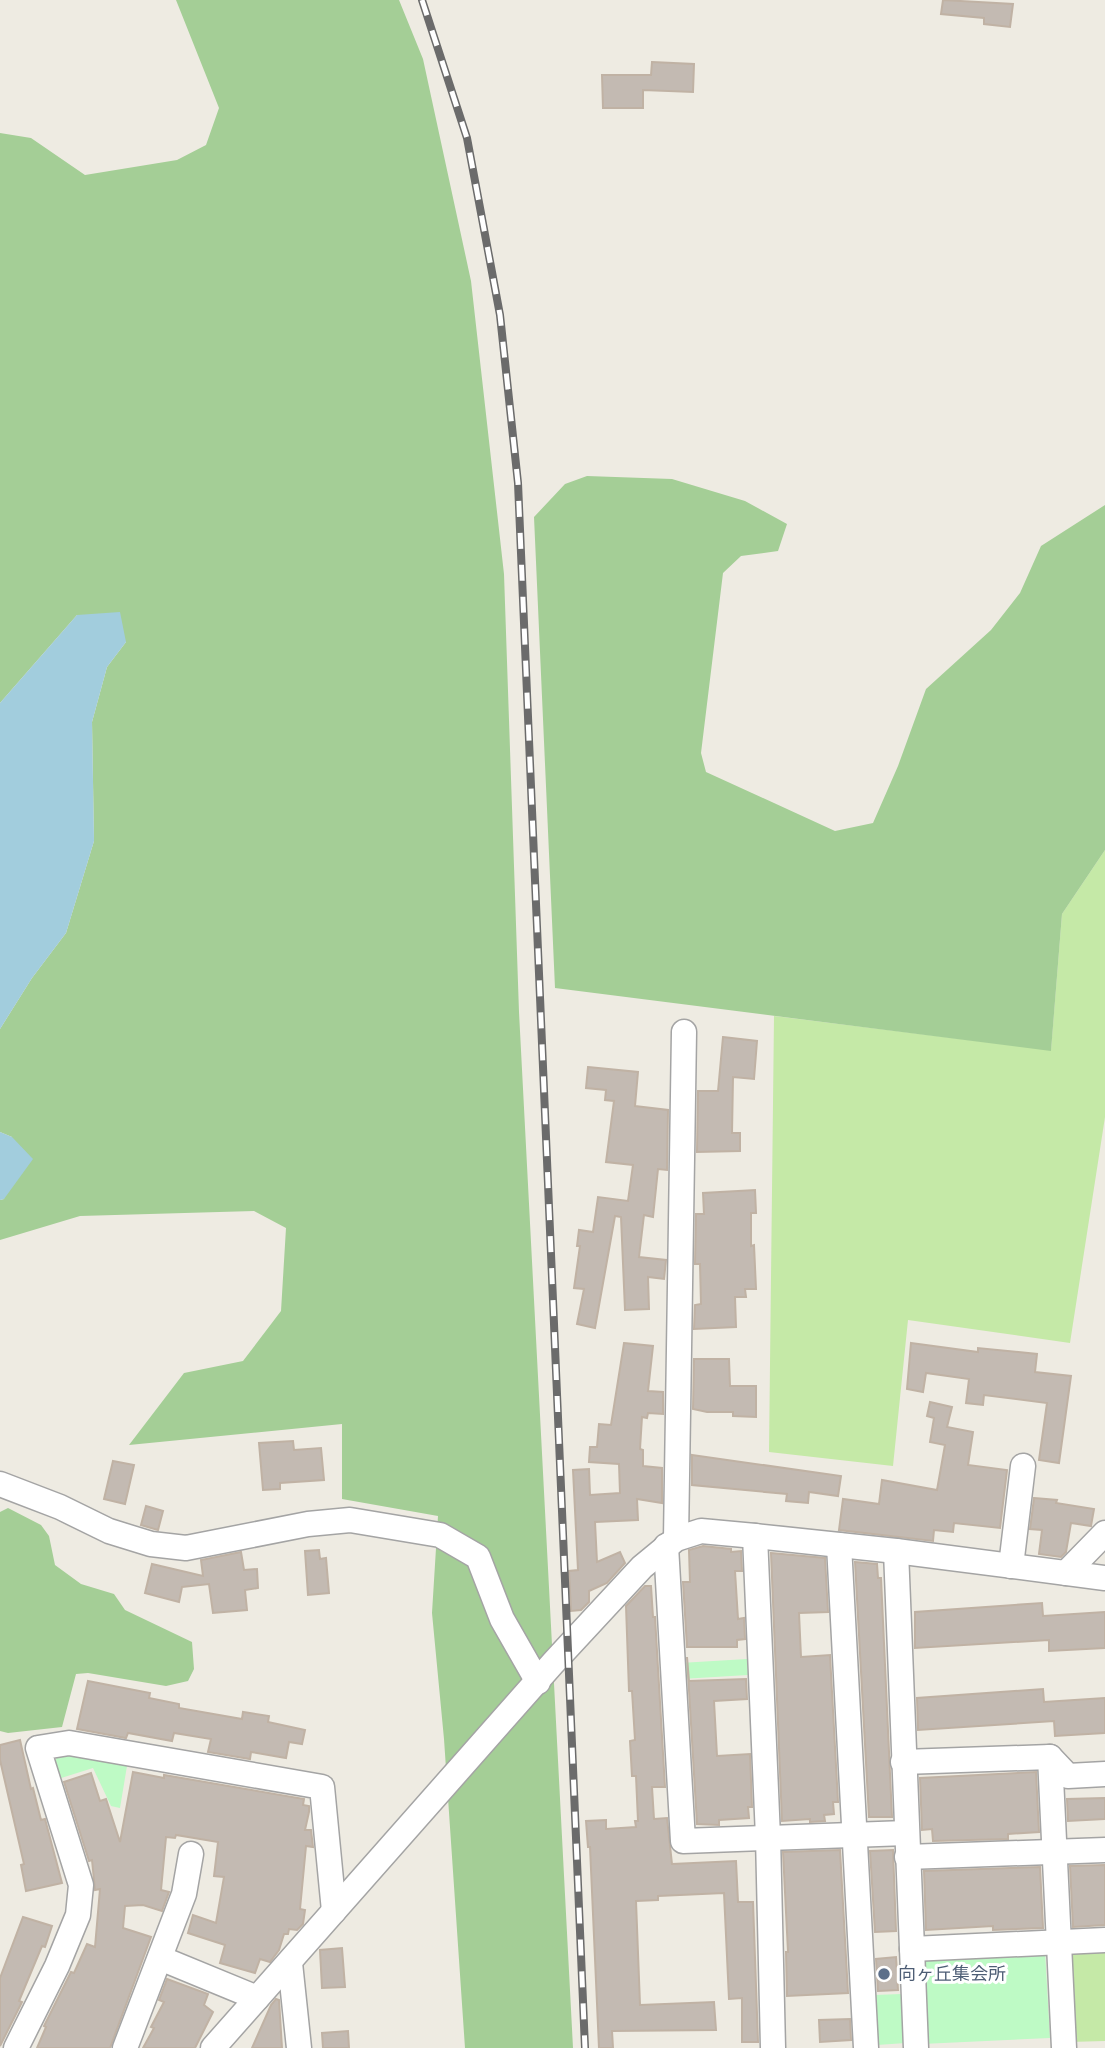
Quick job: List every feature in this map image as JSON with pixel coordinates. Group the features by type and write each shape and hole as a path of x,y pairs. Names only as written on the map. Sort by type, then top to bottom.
{"street":[{"path":"684,1032 671,1542 683,1841 855,1834 907,1845 1054,1851 1105,1850"},
{"path":"1012,1566 1023,1466"},
{"path":"0,1483 60,1507 109,1531 151,1544 186,1548 308,1524 350,1520 440,1535 478,1558 502,1619 538,1682"},
{"path":"213,2048 642,1567 671,1542 701,1531 896,1550 1105,1578"},
{"path":"1066,1573 1105,1533"},
{"path":"755,1536 768,1837 773,2048"},
{"path":"839,1545 866,2048"},
{"path":"896,1550 916,2048"},
{"path":"16,2048 78,1915 80,1885 38,1748 69,1743 321,1787 334,1910"},
{"path":"903,1762 1050,1757 1068,1776 1105,1774"},
{"path":"1050,1757 1064,2048"},
{"path":"125,2048 184,1894 191,1854"},
{"path":"912,1949 1105,1940"},
{"path":"160,1958 257,1998"},
{"path":"290,1963 299,2048"}],"green space":[{"path":"176,0 399,0 423,59 471,281 504,574 519,1012 573,2048 465,2048 444,1739 432,1613 438,1516 342,1499 342,1424 129,1445 184,1373 243,1361 281,1311 286,1228 254,1211 80,1216 0,1240 0,1200 4,1199 12,1137 0,1132 0,1029 32,978 66,933 94,841 92,722 107,667 126,642 77,615 0,703 0,133 31,138 85,175 177,160 206,145 219,108"},
{"path":"587,476 672,479 745,501 787,524 778,551 741,556 723,573 701,753 706,772 835,831 873,823 898,766 926,689 991,630 1020,593 1041,546 1105,505 1105,850 1062,914 1051,1051 555,988 534,517 565,484"},
{"path":"1105,850 1105,1117 1070,1343 908,1320 893,1466 769,1452 774,1016 1051,1050 1062,914"},
{"path":"8,1508 41,1525 49,1536 55,1565 81,1584 114,1594 125,1610 192,1642 194,1669 188,1681 166,1686 88,1673 76,1674 62,1727 8,1733 0,1731 0,1512"},
{"path":"747,1659 748,1675 681,1679 680,1663"},
{"path":"58,1753 128,1760 120,1808 111,1806 93,1768 58,1779 52,1773"},
{"path":"1105,1949 1105,2041 1069,2042 1065,1951"},
{"path":"1045,1951 1050,2038 922,2044 918,1957"},
{"path":"902,1994 906,2043 877,2045 874,1995"}],"water":[{"path":"120,612 126,642 107,667 92,722 94,841 66,933 32,978 0,1029 0,703 77,615"},
{"path":"0,1132 12,1137 33,1159 4,1199 0,1200"}],"building":[{"path":"943,0 1013,4 1010,27 984,24 984,18 941,14"},
{"path":"652,62 694,64 693,92 643,90 643,108 603,108 602,75 651,75"},
{"path":"723,1037 757,1041 754,1079 733,1077 732,1133 740,1133 740,1151 697,1152 698,1091 718,1091"},
{"path":"588,1067 638,1072 635,1106 668,1110 667,1170 658,1169 653,1217 644,1215 639,1257 666,1260 664,1279 648,1277 649,1309 625,1310 621,1217 615,1216 595,1328 577,1324 584,1289 574,1288 580,1246 577,1246 579,1230 593,1232 598,1197 628,1201 633,1165 606,1162 614,1101 605,1100 606,1090 586,1088"},
{"path":"755,1190 756,1213 751,1213 751,1246 754,1245 756,1289 745,1289 746,1297 735,1297 736,1327 694,1329 695,1305 701,1304 700,1264 695,1264 696,1214 704,1214 703,1193"},
{"path":"624,1343 653,1346 648,1391 663,1392 663,1414 648,1413 647,1418 642,1417 640,1449 643,1450 643,1466 662,1468 662,1503 637,1499 638,1520 595,1522 597,1562 620,1552 625,1563 607,1583 589,1591 589,1602 581,1610 571,1611 569,1571 578,1570 573,1470 589,1469 590,1495 620,1493 619,1464 589,1462 590,1447 597,1447 599,1424 611,1425"},
{"path":"911,1343 978,1352 978,1348 1037,1354 1035,1372 1071,1376 1059,1463 1039,1460 1047,1403 984,1395 983,1405 966,1403 969,1379 926,1373 923,1392 907,1389"},
{"path":"694,1359 729,1359 730,1386 756,1386 756,1417 693,1409"},
{"path":"930,1402 952,1407 947,1427 973,1432 968,1465 1007,1470 1000,1528 954,1523 953,1532 934,1530 933,1541 839,1530 843,1499 879,1504 882,1480 937,1490 945,1445 930,1442 934,1418 927,1416"},
{"path":"293,1441 294,1450 321,1448 324,1480 280,1483 280,1489 263,1490 259,1443"},
{"path":"692,1455 841,1476 838,1496 809,1492 808,1503 786,1501 787,1494 692,1485"},
{"path":"113,1461 134,1465 125,1504 104,1499"},
{"path":"1034,1498 1057,1500 1056,1503 1094,1509 1091,1526 1071,1523 1066,1552 1061,1557 1039,1554 1042,1530 1030,1529"},
{"path":"146,1506 163,1511 158,1530 141,1525"},
{"path":"703,1546 731,1549 731,1552 741,1551 742,1571 735,1571 738,1619 744,1618 745,1639 737,1640 737,1647 687,1647 683,1582 690,1582 689,1550"},
{"path":"319,1550 320,1559 326,1558 329,1593 308,1595 305,1551"},
{"path":"241,1552 244,1570 257,1569 258,1588 245,1590 247,1610 213,1613 209,1584 182,1587 179,1602 145,1593 152,1564 203,1576 201,1560"},
{"path":"771,1553 825,1558 828,1612 799,1613 801,1657 830,1655 838,1802 833,1802 834,1814 824,1815 825,1821 782,1821"},
{"path":"855,1562 877,1564 878,1578 881,1578 892,1817 869,1817"},
{"path":"645,1586 651,1586 655,1617 665,1787 652,1787 654,1819 667,1818 672,1864 736,1861 738,1902 753,1902 758,2042 742,2042 742,1998 729,1999 724,1893 658,1896 658,1900 636,1901 640,2005 714,2002 716,2030 612,2031 613,2048 599,2048 590,1847 586,1821 606,1820 606,1829 636,1827 635,1821 638,1821 636,1776 632,1776 630,1741 635,1740 632,1691 629,1691 626,1606"},
{"path":"1042,1603 1043,1616 1105,1612 1105,1648 1049,1651 1049,1640 915,1648 915,1612"},
{"path":"687,1657 689,1681 746,1679 747,1699 714,1701 717,1756 750,1754 752,1807 748,1807 749,1818 719,1820 719,1825 697,1824"},
{"path":"88,1681 150,1693 149,1698 179,1704 179,1708 242,1719 243,1712 269,1716 268,1722 305,1730 302,1744 289,1742 286,1758 251,1752 250,1759 208,1752 211,1739 174,1733 172,1741 128,1733 126,1738 77,1729"},
{"path":"1043,1689 1044,1702 1105,1698 1105,1733 1055,1736 1054,1721 918,1730 917,1698"},
{"path":"20,1740 31,1789 33,1788 41,1820 45,1819 62,1883 26,1891 21,1865 24,1864 0,1760 0,1745"},
{"path":"133,1772 304,1799 303,1805 309,1806 305,1830 311,1830 313,1847 306,1846 300,1909 305,1910 303,1924 297,1930 289,1929 288,1934 284,1934 279,1950 270,1962 260,1959 255,1973 220,1963 225,1945 188,1933 193,1915 216,1923 224,1877 214,1876 218,1842 176,1835 175,1838 166,1837 161,1890 169,1892 162,1911 143,1905 125,1906 123,1928 151,1937 110,2048 37,2048 46,2027 44,2026 87,1944 95,1947 100,1889 95,1890 92,1860 89,1861 64,1782 91,1773 100,1801 106,1799 120,1842"},
{"path":"1036,1772 1039,1832 1008,1834 1008,1839 933,1841 932,1829 922,1830 920,1778"},
{"path":"1105,1798 1105,1819 1068,1821 1067,1799"},
{"path":"840,1850 848,1993 787,1996 788,1952 783,1852"},
{"path":"893,1850 896,1931 875,1932 870,1851"},
{"path":"1105,1865 1105,1925 1073,1927 1070,1866"},
{"path":"1040,1867 1043,1928 993,1930 993,1926 926,1930 924,1871"},
{"path":"23,1917 52,1926 19,2001 22,2002 0,2046 0,1978"},
{"path":"342,1948 345,1987 322,1988 320,1950"},
{"name":"向ヶ丘集会所","path":"896,1957 898,1990 878,1991 876,1959"},
{"path":"167,1979 208,1994 204,2005 213,2012 195,2048 143,2048 164,2002 159,2000"},
{"path":"276,1999 279,2000 282,2048 252,2048 271,2005"},
{"path":"850,2019 851,2040 820,2042 819,2020"},
{"path":"348,2031 349,2048 323,2048 322,2033"}],"railway":[{"path":"422,0 467,138 500,315 518,483 585,2048"}],"place":[{"name":"向ヶ丘集会所","path":"884,1974"}]}
